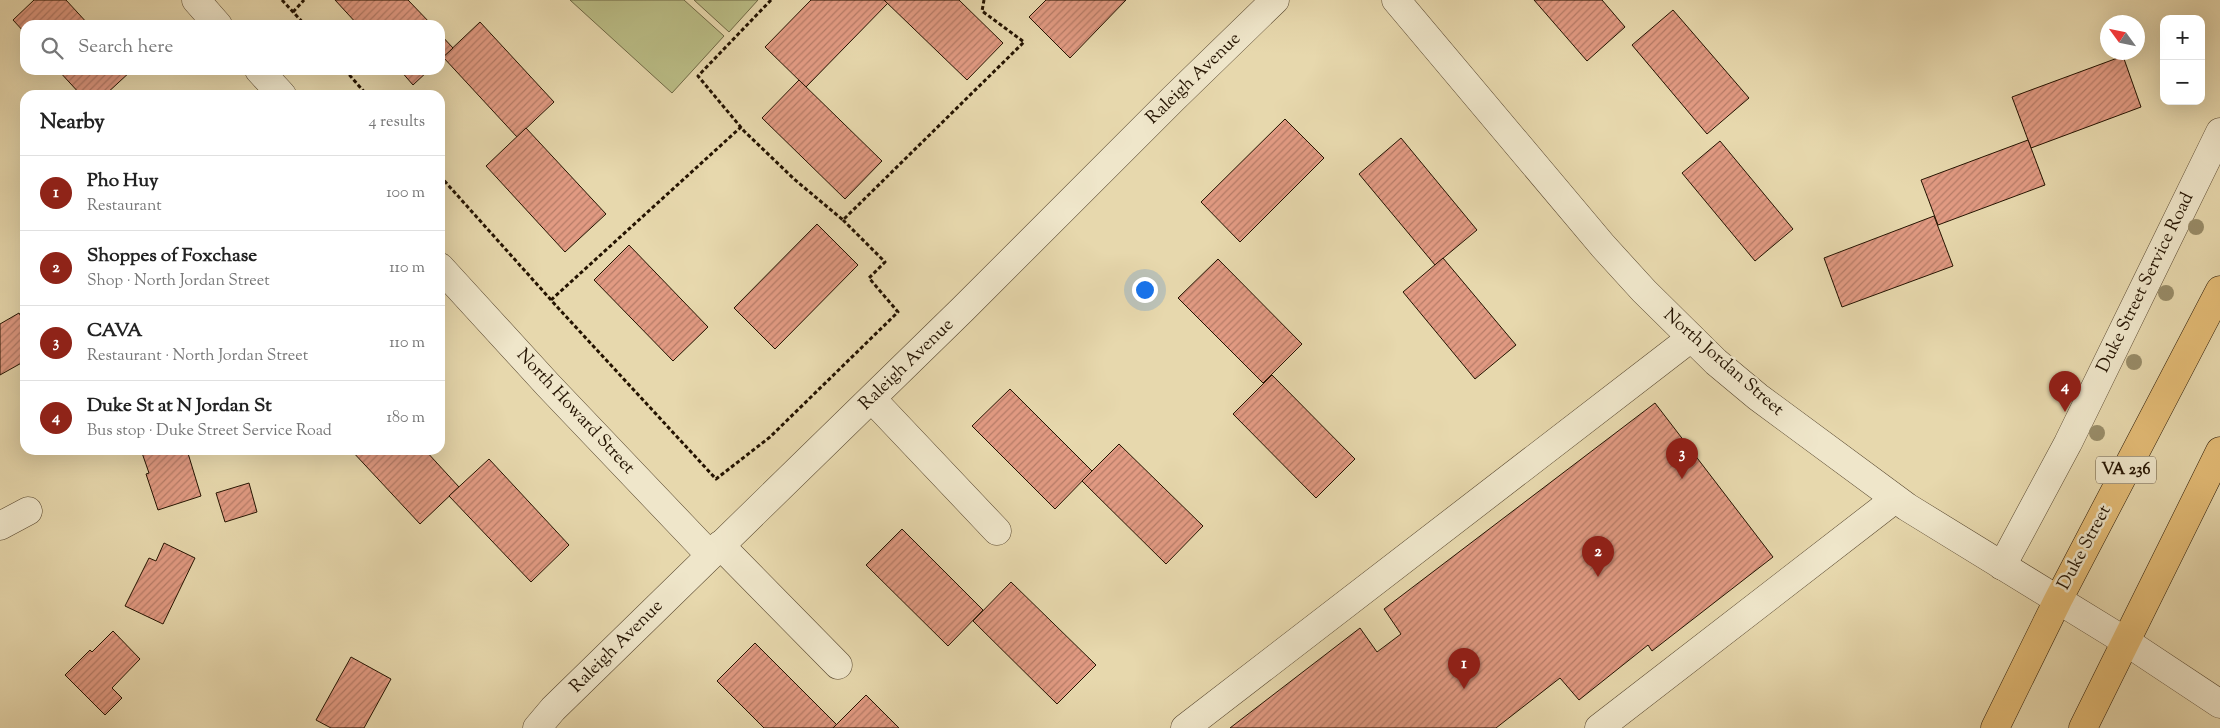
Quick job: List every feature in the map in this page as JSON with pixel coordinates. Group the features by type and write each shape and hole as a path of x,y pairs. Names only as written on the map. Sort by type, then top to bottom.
{"main road":[{"name":"Duke Street","path":"1995,728 2058,600 2220,290"},
{"path":"2082,728 2220,451"}],"street":[{"path":"196,0 214,20"},
{"name":"Raleigh Avenue","path":"537,728 553,709 872,399 1275,0"},
{"name":"North Jordan Street","path":"1396,0 1603,246 1644,291 1691,338 1758,397 1896,499 2125,641 2220,704"},
{"path":"264,75 277,90"},
{"name":"Duke Street Service Road","path":"2002,566 2068,443 2220,132"},
{"name":"North Howard Street","path":"445,272 548,384 715,550 838,665"},
{"path":"1185,728 1691,338"},
{"path":"872,399 997,531"},
{"path":"1599,728 1896,499"},
{"path":"0,526 28,511"}],"path":[{"path":"282,0 300,20"},
{"path":"293,12 304,0"},
{"path":"445,182 551,300 716,478 770,437 898,312 869,278 885,262 843,220 794,179 741,127 698,76 771,0"},
{"path":"843,220 1024,42 982,11 984,0"},
{"path":"350,75 363,90"},
{"path":"551,300 741,127"}],"green space":[{"path":"570,0 684,0 724,36 672,93"},
{"path":"694,0 758,0 729,32"}],"building":[{"path":"34,0 66,0 84,20 20,20 20,28 13,20"},
{"path":"335,0 408,0 427,20 353,20"},
{"path":"811,0 884,0 888,3 806,87 765,47"},
{"path":"884,0 959,0 1003,43 967,80"},
{"path":"1046,0 1126,0 1070,58 1029,17"},
{"path":"1534,0 1602,0 1625,27 1587,61"},
{"path":"1673,10 1749,98 1707,134 1632,45"},
{"path":"480,22 554,102 517,137 445,59 445,55"},
{"path":"445,39 453,48 445,55"},
{"path":"2112,60 2124,60 2141,107 2031,148 2012,97"},
{"path":"63,75 127,75 110,90 76,90"},
{"path":"404,75 424,75 413,85"},
{"path":"799,80 882,161 845,199 762,118"},
{"path":"1285,119 1324,158 1240,242 1201,202"},
{"path":"526,128 606,214 565,252 486,166"},
{"path":"1401,138 1477,230 1435,265 1359,174"},
{"path":"2028,140 2045,185 1938,225 1921,180"},
{"path":"1720,141 1793,229 1755,261 1682,173"},
{"path":"1934,216 1953,266 1842,307 1824,258"},
{"path":"817,224 858,265 775,349 734,308"},
{"path":"629,245 708,327 673,361 594,280"},
{"path":"1443,258 1516,345 1475,379 1403,292"},
{"path":"1218,259 1302,344 1263,383 1178,298"},
{"path":"19,313 20,315 20,364 0,375 0,324"},
{"path":"1272,375 1355,459 1316,498 1233,414"},
{"path":"1010,389 1092,471 1055,509 972,426"},
{"path":"1655,403 1773,557 1652,651 1648,645 1579,700 1560,678 1496,728 1230,728 1360,628 1377,652 1401,634 1384,609"},
{"path":"1119,444 1203,526 1166,564 1082,481"},
{"path":"143,455 189,455 201,496 158,510 146,474 149,473"},
{"path":"356,455 430,455 459,487 420,524"},
{"path":"489,459 569,545 531,582 449,496"},
{"path":"249,483 257,512 225,522 216,493"},
{"path":"902,529 983,610 948,646 866,565"},
{"path":"164,543 195,558 163,624 125,606 149,558 156,561"},
{"path":"1011,582 1096,665 1057,704 973,621"},
{"path":"113,631 140,659 112,688 122,698 105,715 65,675 90,650 92,652"},
{"path":"755,643 837,725 833,728 764,728 717,681"},
{"path":"351,657 391,679 364,728 331,728 316,720"},
{"path":"866,695 899,728 833,728"}],"place":[{"name":"Duke St at N Jordan St","path":"2065,412"},
{"name":"CAVA","path":"1682,479"},
{"name":"Shoppes of Foxchase","path":"1598,577"},
{"name":"Pho Huy","path":"1464,689"}]}
